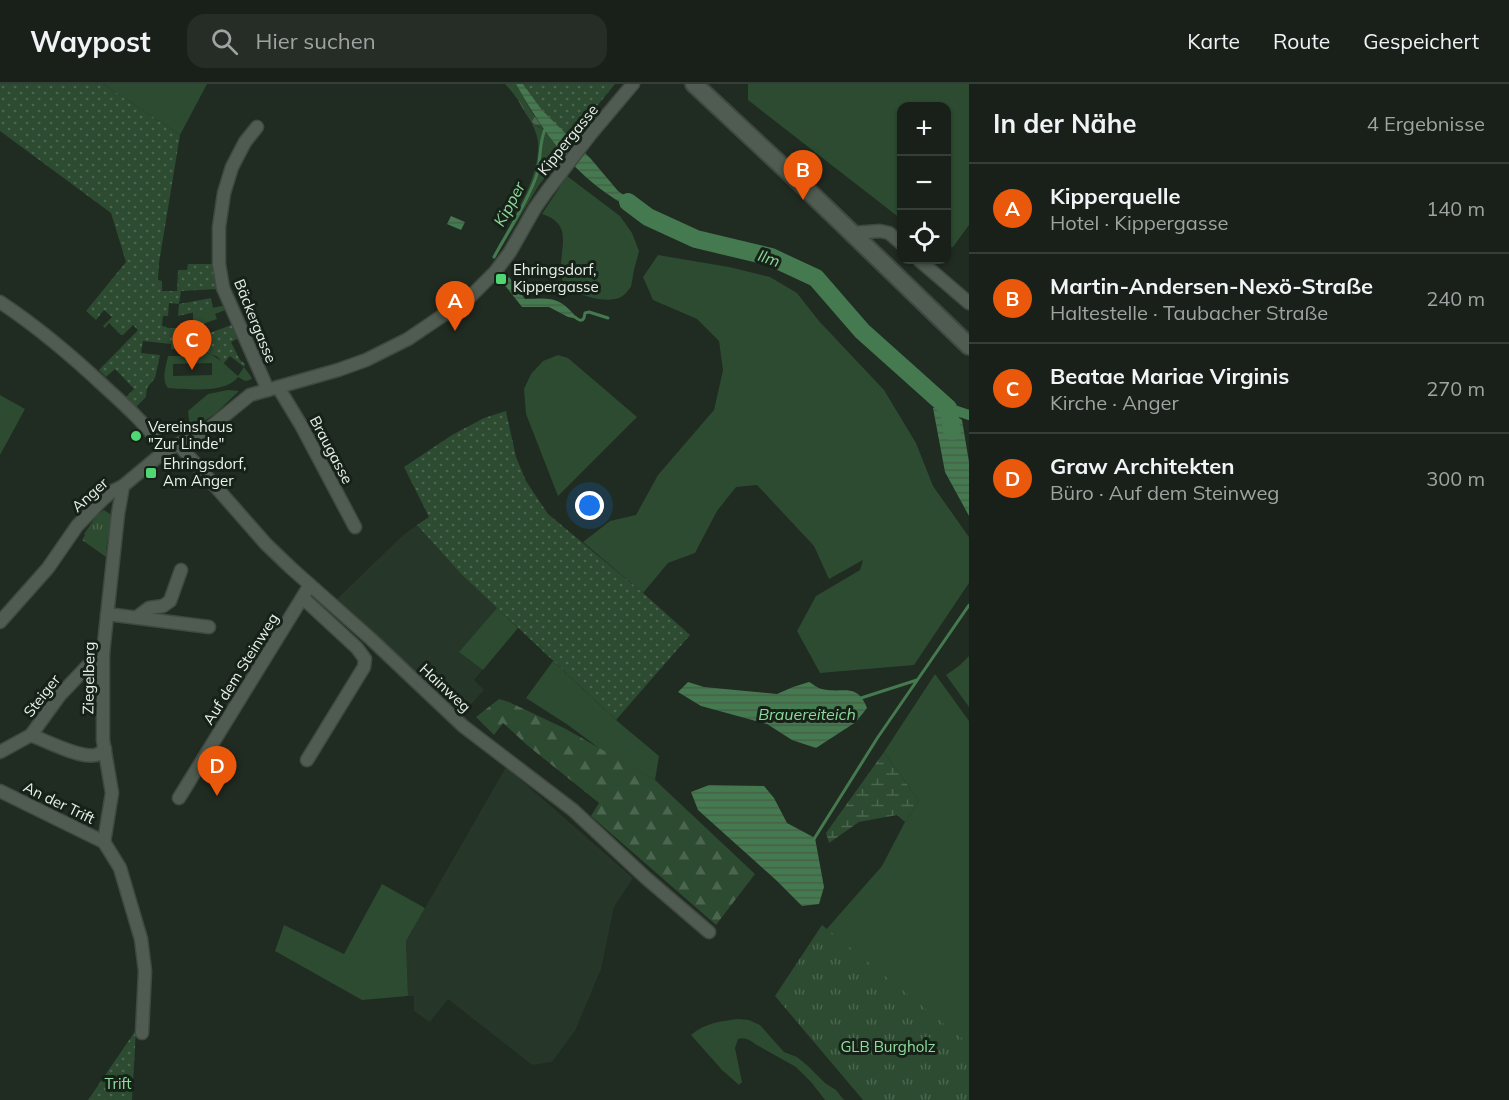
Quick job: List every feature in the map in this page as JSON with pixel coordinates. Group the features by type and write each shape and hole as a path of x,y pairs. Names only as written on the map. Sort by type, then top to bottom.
{"street":[{"name":"Kippergasse","path":"273,388 366,360 408,339 470,297 495,272 562,171 633,84"},
{"path":"694,84 969,346"},
{"name":"Bäckergasse","path":"257,127 245,142 232,167 224,193 219,227 219,264 223,288 273,388"},
{"path":"852,233 880,231 889,233 897,240"},
{"path":"924,264 969,303"},
{"path":"0,302 70,354 123,403 165,451"},
{"name":"Anger","path":"0,622 48,568 77,526 111,492 123,486 165,451 207,430 250,395 273,388"},
{"name":"Braugasse","path":"273,388 301,425 355,527"},
{"name":"Hainweg","path":"179,445 266,544 463,726 573,810 646,878 709,932"},
{"name":"Anger","path":"118,514 123,486"},
{"name":"Ziegelberg","path":"104,842 112,793 103,740 103,653 118,514"},
{"path":"137,617 149,608 163,606 170,601 181,570"},
{"name":"Auf dem Steinweg","path":"179,798 310,585"},
{"path":"303,598 357,648 365,659 364,667 307,760"},
{"path":"107,614 209,627"},
{"name":"Steiger","path":"0,752 31,735 66,689 96,657 103,653"},
{"path":"31,735 82,754 96,755 105,749"},
{"name":"An der Trift","path":"0,791 104,842"},
{"path":"104,842 120,868 141,939 145,971 141,1033"}],"shaded area":[{"path":"417,525 461,574 518,628 474,680 484,690 464,712 334,602 402,536"},
{"path":"506,767 633,878 614,907 601,969 575,1031 552,1062 532,1065 448,999 430,1022 414,1011 414,996 408,996 406,941"}],"green space":[{"path":"0,84 103,84 180,135 158,280 162,281 162,291 177,291 178,270 187,270 188,264 213,264 217,289 181,291 179,304 169,303 168,316 163,316 162,326 204,335 234,324 239,338 231,342 240,360 245,364 244,367 230,356 223,364 218,357 206,352 188,356 188,350 171,349 171,344 143,341 141,353 160,355 155,378 147,388 146,397 136,407 126,397 134,389 115,369 106,377 99,370 138,330 133,325 121,335 109,323 105,328 103,326 112,317 104,310 96,320 86,311 126,262 111,213 0,131"},
{"path":"103,84 207,84 180,135"},
{"path":"505,84 516,84 544,129 531,121"},
{"path":"523,84 615,84 570,139 542,110"},
{"path":"748,84 969,84 969,225 951,247 951,102 897,102 897,216 748,100"},
{"path":"528,116 538,127 544,129 564,154 539,185 495,258 493,256 523,201 538,156 538,142"},
{"path":"567,176 620,216 632,233 639,251 631,287 621,297 606,300 578,293 564,282 561,276 562,233 557,222 542,214"},
{"path":"658,255 729,267 770,277 797,293 819,321 884,390 916,443 933,486 969,537 969,583 914,665 820,673 797,631 816,596 860,570 863,560 829,579 814,546 757,485 736,487 717,511 695,553 668,563 643,593 583,542 610,521 636,515 658,475 714,410 723,370 719,341 697,319 653,300 643,277"},
{"path":"211,298 213,308 178,316 179,304"},
{"path":"226,305 228,309 215,314 217,319 200,325 193,323 193,312"},
{"path":"206,352 238,376 244,367 252,378 245,381 238,377 224,386 215,388 168,388 164,377 168,356 195,356","holes":["212,363 212,375 173,376 173,364"]},
{"path":"558,355 568,358 637,417 558,496 526,414 524,389 531,374 543,361"},
{"path":"228,390 239,391 215,414 190,430 188,411 208,394"},
{"path":"0,395 25,409 0,455"},
{"path":"506,411 516,457 526,481 548,514 690,635 616,720 461,574 417,525 429,517 404,467 452,435 484,418"},
{"path":"104,510 112,518 106,557 82,540 97,515"},
{"path":"497,608 518,628 483,670 459,652"},
{"path":"969,656 969,707 946,675"},
{"path":"553,661 616,720 659,756 655,780 603,751 526,698"},
{"path":"935,674 969,721 969,1048 824,932 882,866 919,801 884,752"},
{"path":"499,699 566,729 655,780 755,874 716,925 591,816 599,803 503,723 494,735 476,717"},
{"path":"884,752 919,801 905,822 897,815 859,822 829,843 826,833"},
{"path":"382,884 425,908 406,941 408,996 362,1000 275,951 284,925 344,954"},
{"name":"GLB Burgholz","path":"822,925 969,1044 969,1100 863,1100 775,996"},
{"path":"738,1019 749,1020 760,1025 784,1052 797,1057 836,1090 844,1100 825,1100 796,1067 743,1038 738,1039 735,1048 742,1082 739,1085 722,1070 691,1035 707,1025"},
{"name":"Trift","path":"136,1030 132,1100 88,1100"}],"water":[{"path":"516,84 523,84 542,110 591,159 618,191 641,207 648,217 605,192 570,162 542,126"},
{"path":"451,216 465,222 461,230 447,224"},
{"path":"509,277 525,299 542,298 560,302 578,319 568,317 549,307 522,307 503,283"},
{"path":"933,408 948,408 962,420 969,462 969,516 945,472"},
{"name":"Brauereiteich","path":"688,682 704,687 777,694 809,682 822,689 854,692 859,695 867,708 856,722 816,748 792,740 767,724 701,706 678,692"},
{"path":"709,785 764,786 774,798 787,823 815,838 824,887 819,904 802,906 698,810 691,792"}],"waterway":[{"name":"Kipper","path":"494,257 532,187 538,171 546,127"},
{"name":"Ilm","path":"628,202 648,217 696,239 771,257 816,278 862,331 948,408 952,431"},
{"name":"Kipper","path":"575,317 582,320 585,313 589,312 608,318"},
{"path":"948,408 969,415"},
{"path":"814,839 878,737 969,605"},
{"path":"861,698 917,680"}],"place":[{"name":"Martin-Andersen-Nexö-Straße","path":"803,200"},
{"name":"Ehringsdorf, Kippergasse","path":"501,279"},
{"name":"Kipperquelle","path":"455,331"},
{"name":"Beatae Mariae Virginis","path":"192,370"},
{"name":"Vereinshaus \"Zur Linde\"","path":"136,436"},
{"name":"Ehringsdorf, Am Anger","path":"151,473"},
{"name":"Graw Architekten","path":"217,796"}]}
